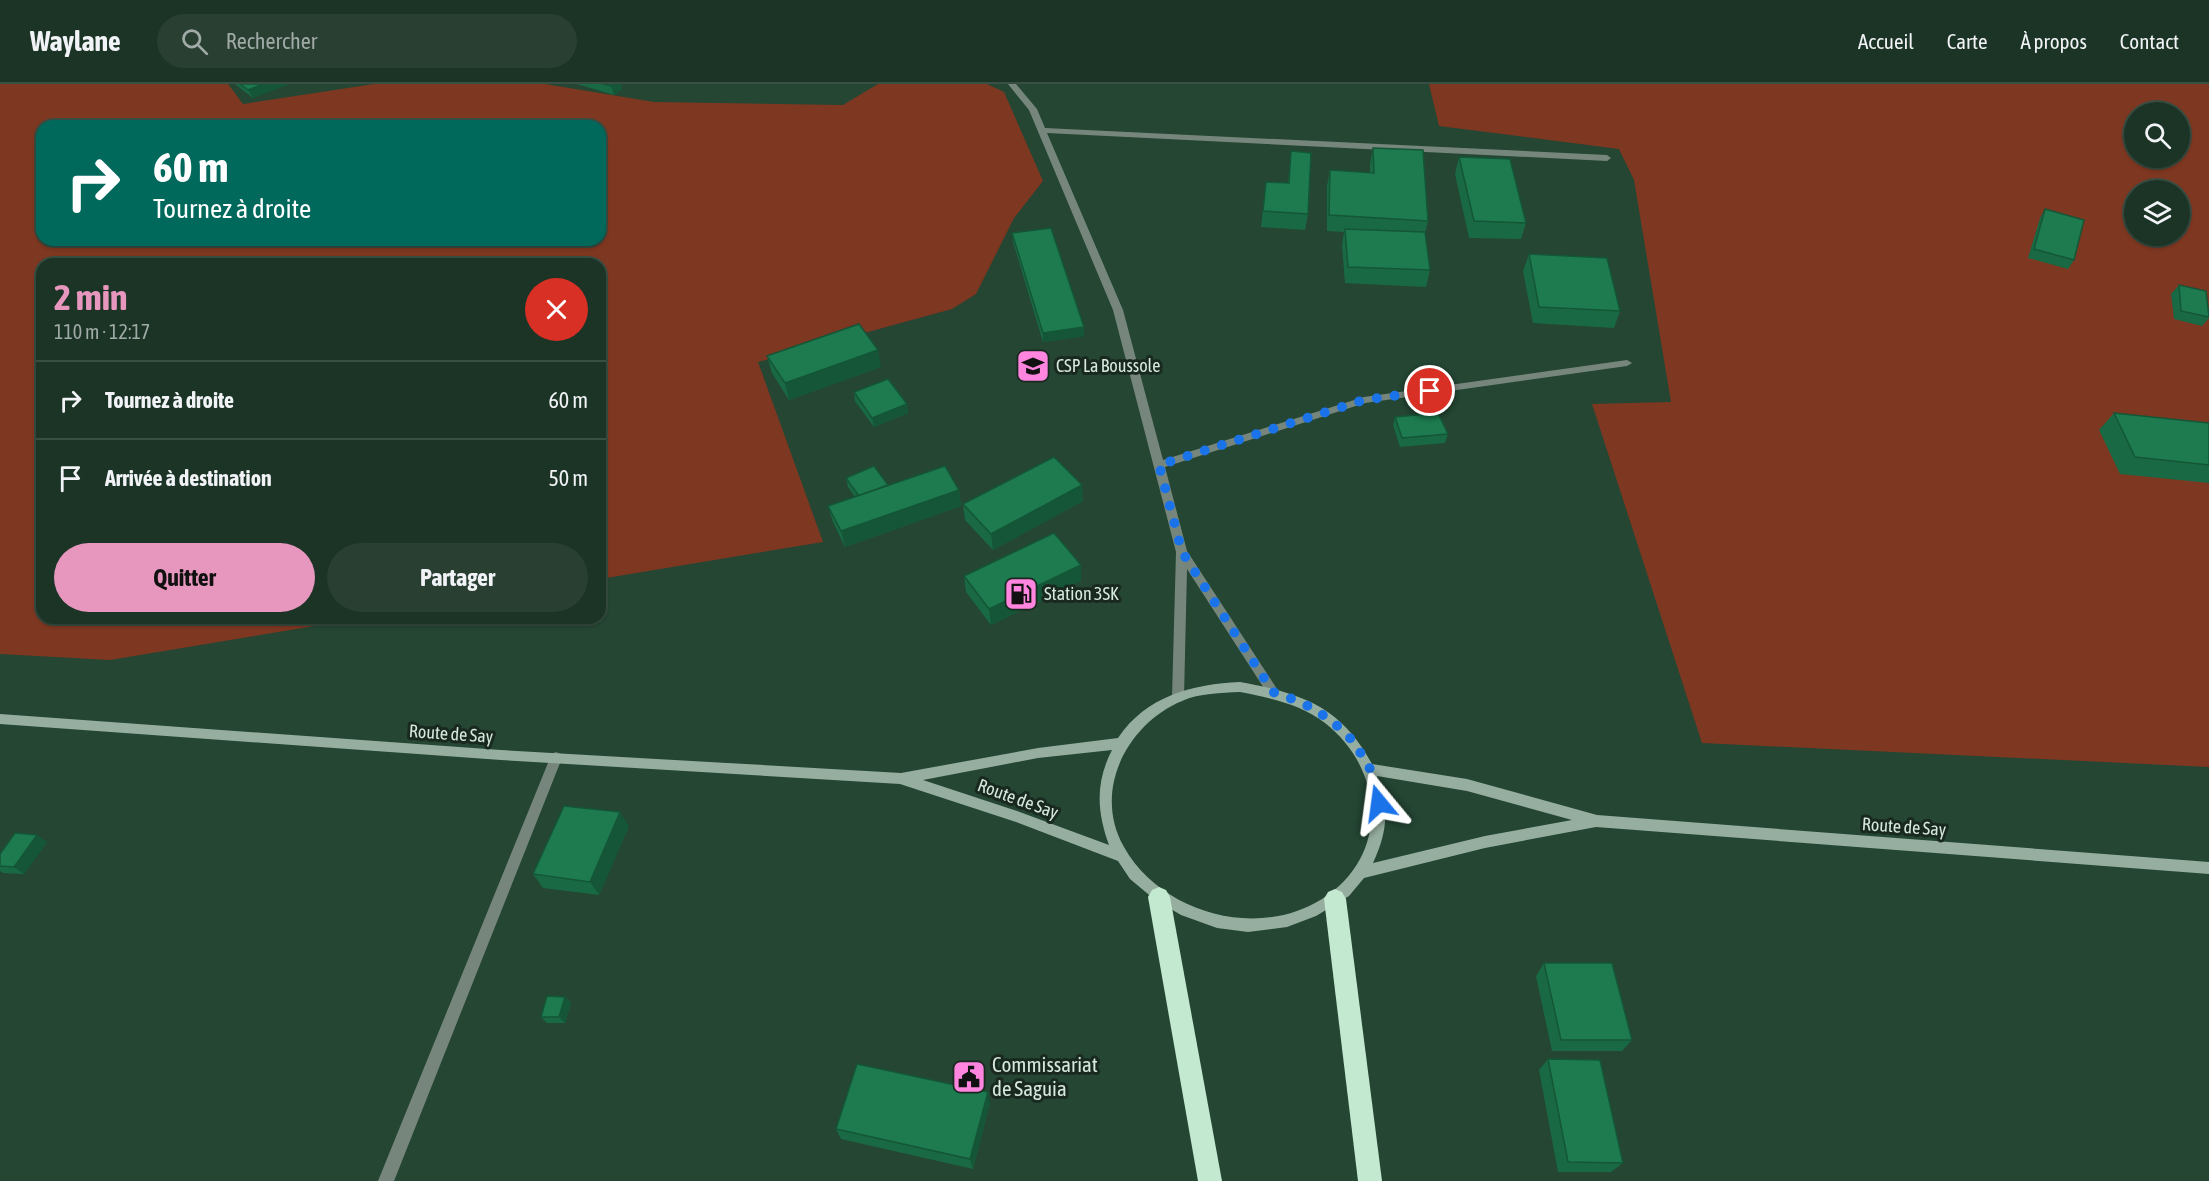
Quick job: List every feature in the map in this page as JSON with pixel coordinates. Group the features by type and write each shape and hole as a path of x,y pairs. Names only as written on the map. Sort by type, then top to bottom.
{"highway":[{"path":"1159,897 1210,1181"},
{"path":"1335,899 1370,1181"}],"main road":[{"path":"1240,687 1273,692 1303,703 1331,720 1354,742 1370,769 1379,803 1377,839 1362,872 1335,899 1304,916 1268,925 1230,925 1192,915 1159,897 1138,878 1121,856 1108,828 1105,798 1109,770 1121,743 1136,725 1155,709 1178,697 1208,688 1240,687"},
{"name":"Route de Say","path":"0,719 556,758 900,778 1038,753 1121,743"},
{"name":"Route de Say","path":"1370,769 1467,785 1597,821 2209,868"},
{"name":"Route de Say","path":"900,778 1017,817 1121,856"},
{"name":"Route de Say","path":"1362,872 1485,842 1597,821"}],"street":[{"path":"1012,84 1033,109 1118,310 1182,552 1178,697"},
{"path":"1042,130 1607,158"},
{"path":"1159,465 1364,400 1627,363"},
{"path":"1182,552 1273,692"},
{"path":"386,1181 556,758"}],"shaded area":[{"path":"0,84 228,84 243,104 374,84 545,84 654,102 843,105 878,84 987,84 1004,92 1043,181 1014,218 976,294 952,309 758,362 823,542 606,578 606,258 36,258 36,624 327,624 110,660 0,654"},
{"path":"1429,84 2209,84 2209,767 1702,743 1592,404 1671,402 1634,180 1619,149 1439,126"}],"building":[{"path":"240,84 263,84 248,90"},
{"path":"1373,148 1423,150 1428,221 1329,215 1330,170 1374,173"},
{"path":"1291,151 1311,153 1308,214 1263,211 1266,182 1289,183"},
{"path":"1459,157 1510,159 1526,223 1474,221"},
{"path":"2045,209 2084,220 2074,260 2034,249"},
{"path":"1051,228 1084,327 1043,333 1012,233"},
{"path":"1345,229 1425,232 1430,270 1348,267"},
{"path":"1529,254 1607,258 1620,311 1539,307"},
{"path":"2179,285 2206,291 2209,317 2181,311"},
{"path":"859,324 878,350 785,383 767,356"},
{"path":"888,379 907,404 872,418 854,392"},
{"path":"1438,413 1448,434 1402,438 1395,417"},
{"path":"2114,413 2209,423 2209,465 2135,457"},
{"path":"1054,457 1082,485 991,534 963,504"},
{"path":"874,466 888,485 859,496 846,478"},
{"path":"945,466 959,490 841,531 828,506"},
{"path":"1054,533 1081,565 989,609 964,576"},
{"path":"564,806 620,812 590,882 533,874"},
{"path":"15,833 37,835 14,867 0,866 0,854"},
{"path":"1544,963 1612,963 1632,1040 1561,1040"},
{"path":"547,996 565,997 559,1017 541,1017"},
{"path":"1548,1059 1600,1060 1623,1163 1568,1162"},
{"path":"857,1064 988,1092 970,1159 836,1129"}],"place":[{"name":"CSP La Boussole","path":"1033,366"},
{"name":"Station 3SK","path":"1021,594"},
{"name":"Commissariat de Saguia","path":"969,1077"}],"route":[{"path":"1379,803 1370,769 1354,742 1331,720 1303,703 1273,692 1182,552 1159,465 1364,400 1430,391"}]}
